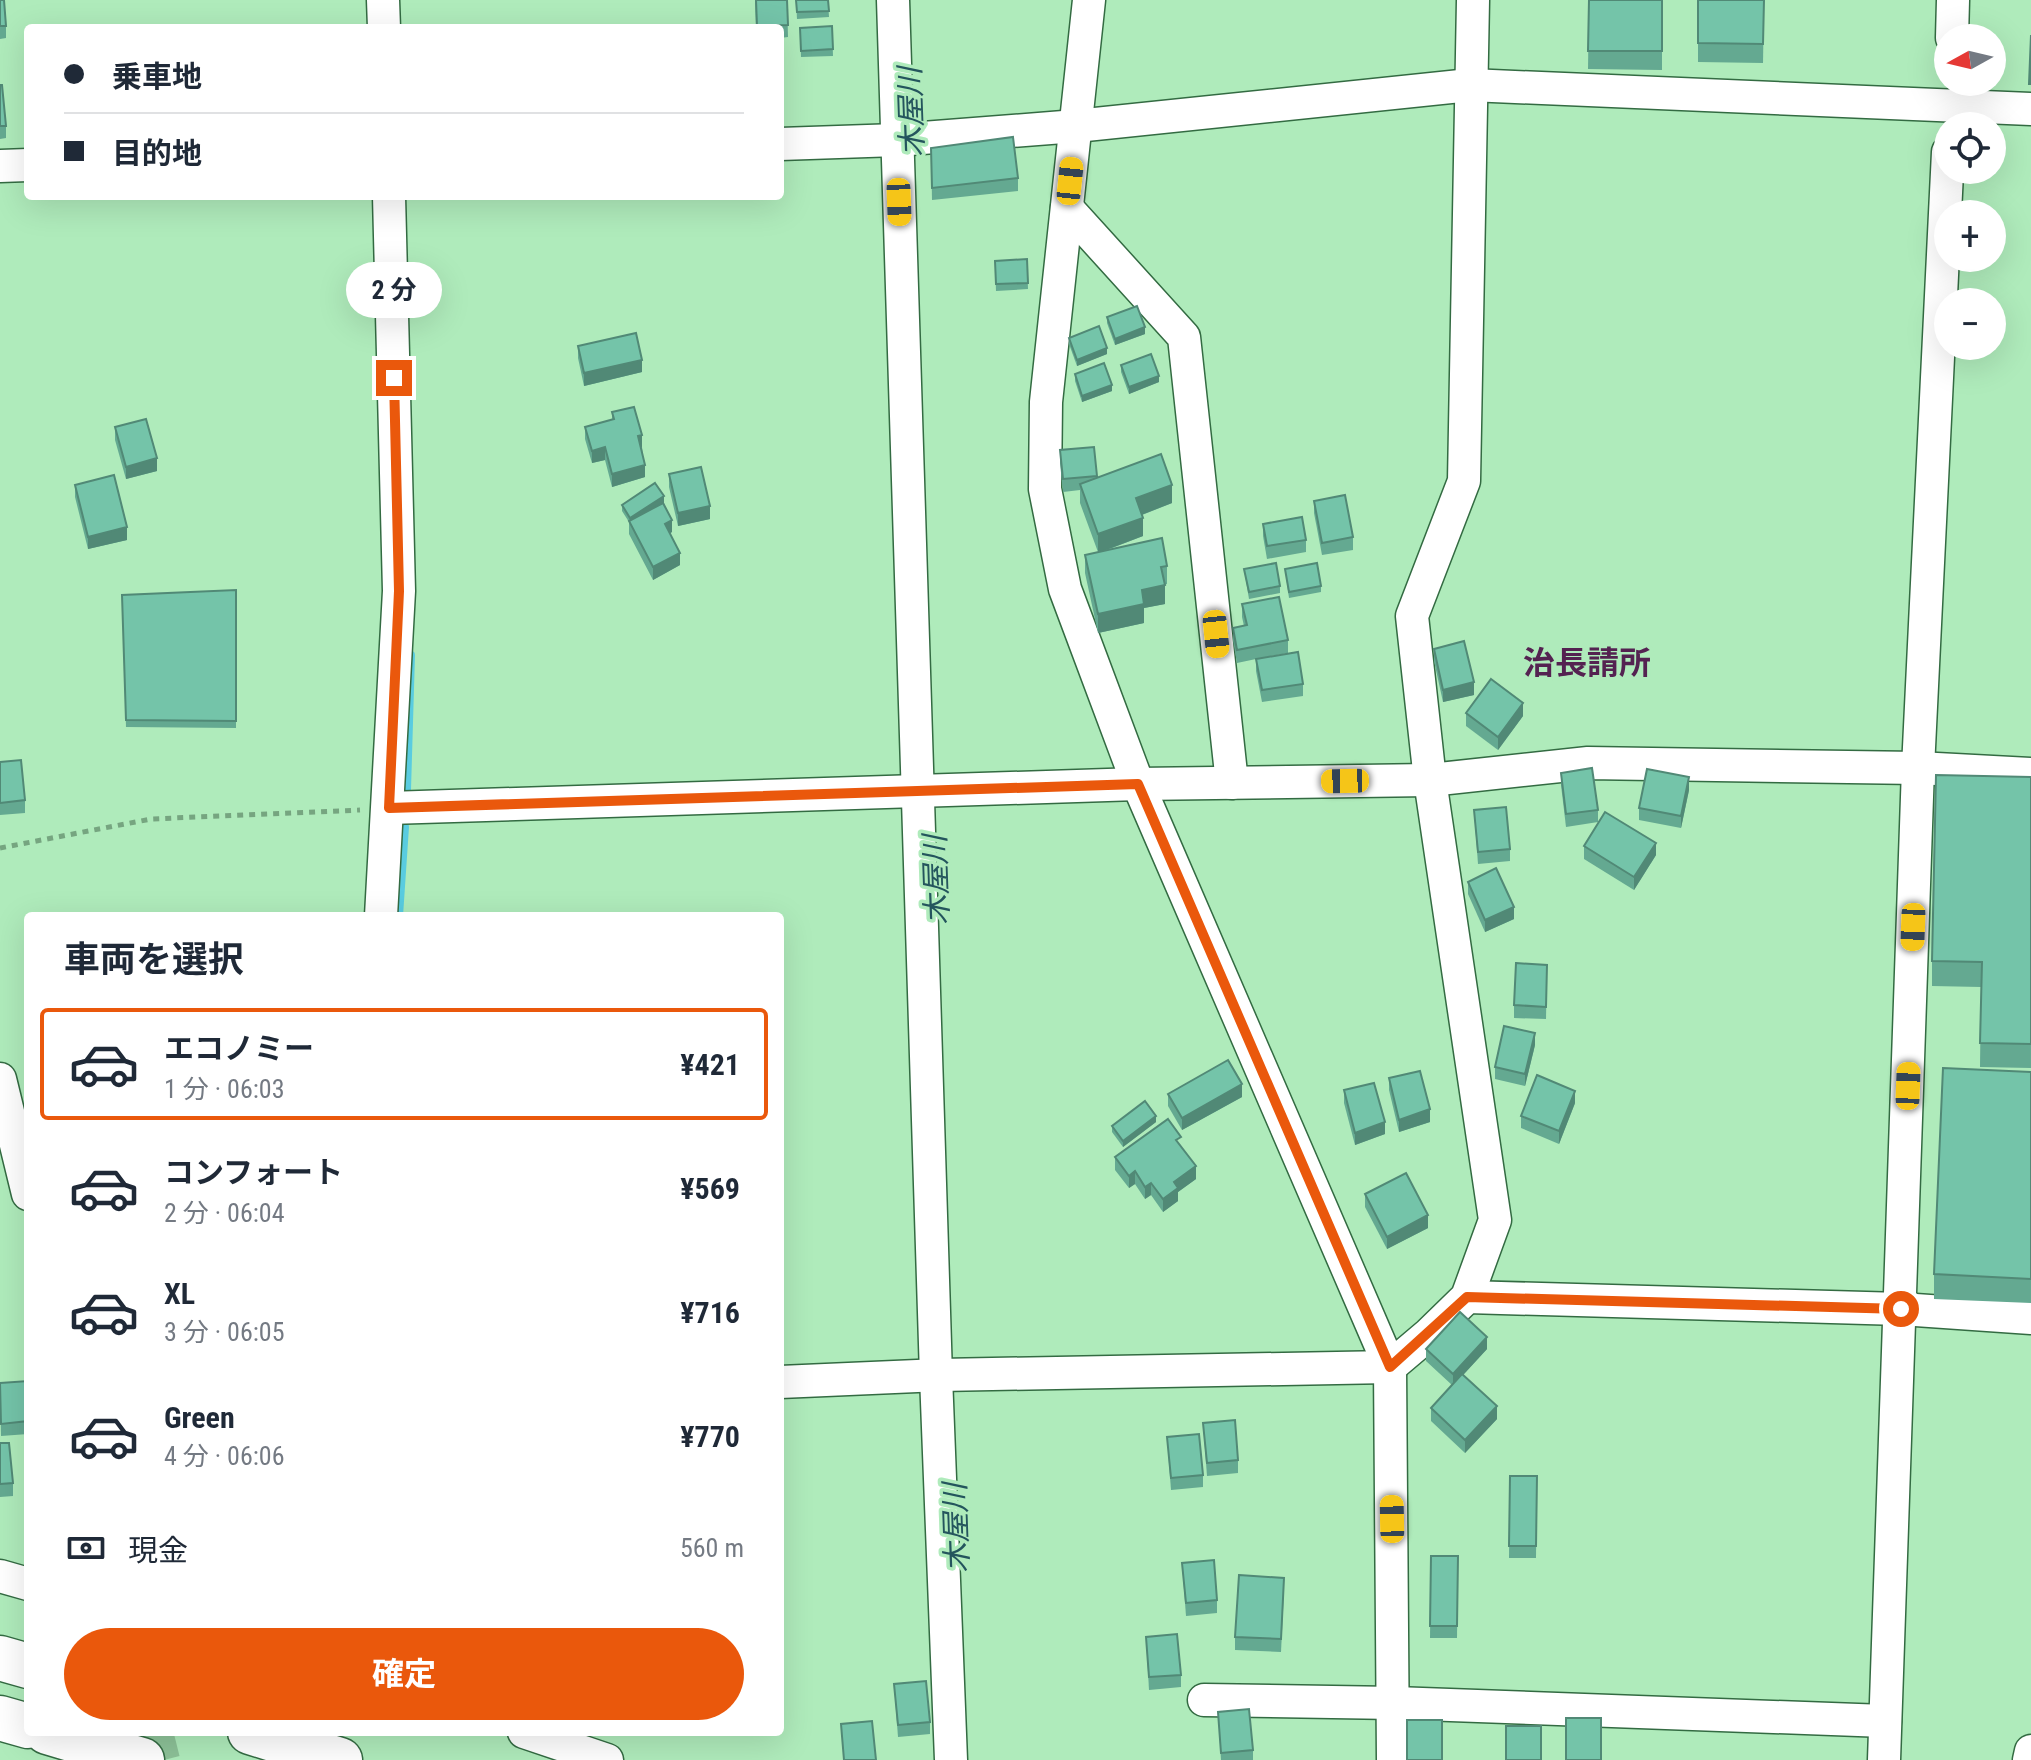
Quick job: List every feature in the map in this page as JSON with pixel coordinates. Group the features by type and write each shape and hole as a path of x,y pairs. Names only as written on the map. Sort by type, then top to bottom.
{"highway":[{"path":"0,1658 24,1665"},
{"path":"0,1718 24,1725"},
{"path":"61,1736 142,1760"},
{"path":"263,1736 340,1760"}],"street":[{"path":"383,0 384,24"},
{"path":"893,0 907,139 944,1375 951,1760"},
{"path":"1089,0 1046,402 1045,489 1065,589 1138,784 1390,1367 1395,1703 1393,1760"},
{"path":"784,1382 944,1375 1390,1367 1467,1297 1495,1220 1430,780 1412,616 1464,481 1473,0"},
{"path":"1952,24 1953,0"},
{"path":"784,144 907,139 1076,126 1470,85 2031,109"},
{"path":"0,166 24,165"},
{"path":"1884,1760 1918,768 1946,184"},
{"path":"381,912 399,591 389,200"},
{"path":"1067,208 1184,337 1232,783"},
{"path":"389,808 1138,784 1430,780 1588,763 1918,768 2031,774"},
{"path":"0,1079 24,1178"},
{"path":"1467,1297 1901,1309 2031,1318"},
{"path":"0,1576 24,1583"},
{"path":"1204,1700 1395,1703 1885,1721"},
{"path":"536,1736 607,1760"},
{"path":"2029,1760 2031,1751"}],"path":[{"path":"0,848 151,819 389,808"}],"building":[{"path":"0,0 4,0 6,26 0,26"},
{"path":"756,0 787,0 788,25 757,24"},
{"path":"796,0 828,0 829,11 797,12"},
{"path":"1589,0 1662,0 1662,51 1588,51"},
{"path":"1698,0 1764,0 1763,44 1698,43"},
{"path":"832,26 833,49 801,51 800,28"},
{"path":"2031,35 2031,84 2029,84"},
{"path":"2,85 6,126 0,126"},
{"path":"1013,137 1018,178 932,188 931,148"},
{"path":"1027,259 1028,283 996,284 995,261"},
{"path":"1137,306 1145,327 1115,339 1107,317"},
{"path":"1099,326 1107,348 1077,360 1069,338"},
{"path":"636,333 642,360 584,373 578,346"},
{"path":"1151,354 1159,376 1129,387 1121,365"},
{"path":"1104,363 1112,385 1082,396 1075,374"},
{"path":"634,407 642,435 638,436 645,465 612,474 605,447 592,451 585,427 614,419 612,412"},
{"path":"146,419 157,458 126,467 115,427"},
{"path":"1094,447 1097,476 1063,479 1060,450"},
{"path":"1161,454 1172,485 1136,498 1143,518 1098,534 1080,484"},
{"path":"701,467 710,506 678,513 669,474"},
{"path":"114,475 127,527 88,537 75,485"},
{"path":"655,483 664,496 630,518 622,505"},
{"path":"1345,495 1353,537 1322,543 1314,501"},
{"path":"663,503 672,520 665,524 680,553 653,567 629,521"},
{"path":"1302,517 1306,540 1267,546 1263,524"},
{"path":"1162,538 1167,566 1161,567 1165,585 1142,590 1144,604 1098,614 1085,555"},
{"path":"1276,563 1280,586 1249,592 1244,569"},
{"path":"1317,563 1321,586 1289,592 1285,569"},
{"path":"236,590 236,721 126,720 122,595"},
{"path":"1279,597 1288,640 1237,650 1233,628 1247,625 1242,604"},
{"path":"1464,641 1474,682 1443,690 1434,649"},
{"path":"1298,652 1303,684 1262,690 1256,659"},
{"path":"1491,679 1523,703 1498,737 1466,713"},
{"path":"21,760 25,800 0,803 0,762"},
{"path":"1592,768 1598,810 1566,814 1561,773"},
{"path":"1647,769 1689,777 1681,816 1639,808"},
{"path":"1936,775 2031,777 2031,1044 1980,1043 1982,962 1932,961"},
{"path":"1506,807 1510,849 1478,852 1474,810"},
{"path":"1605,812 1656,843 1634,877 1584,846"},
{"path":"1496,868 1514,907 1485,920 1468,882"},
{"path":"1516,963 1547,965 1546,1007 1514,1005"},
{"path":"1504,1026 1535,1033 1525,1074 1495,1067"},
{"path":"1228,1060 1242,1084 1182,1118 1168,1094"},
{"path":"1943,1068 2031,1072 2031,1279 1934,1274"},
{"path":"1420,1071 1430,1109 1399,1120 1389,1078"},
{"path":"1537,1075 1575,1091 1559,1131 1521,1116"},
{"path":"1374,1083 1385,1122 1355,1133 1344,1090"},
{"path":"1145,1101 1156,1116 1123,1141 1112,1126"},
{"path":"1168,1119 1181,1137 1176,1140 1196,1166 1174,1182 1178,1188 1163,1199 1151,1183 1145,1187 1135,1171 1129,1176 1115,1157"},
{"path":"1406,1173 1428,1215 1387,1237 1365,1194"},
{"path":"1460,1312 1487,1337 1453,1374 1426,1349"},
{"path":"1462,1374 1497,1406 1465,1440 1431,1408"},
{"path":"24,1381 24,1421 1,1424 0,1383"},
{"path":"1235,1420 1238,1460 1207,1463 1203,1423"},
{"path":"1199,1434 1203,1475 1171,1478 1167,1437"},
{"path":"0,1443 9,1443 13,1483 0,1484"},
{"path":"1510,1476 1537,1476 1536,1546 1509,1546"},
{"path":"1431,1556 1458,1556 1457,1626 1430,1626"},
{"path":"1214,1560 1217,1600 1186,1603 1182,1563"},
{"path":"1239,1575 1284,1578 1281,1639 1235,1637"},
{"path":"1177,1634 1181,1675 1149,1677 1146,1637"},
{"path":"926,1681 930,1722 898,1725 894,1684"},
{"path":"1249,1709 1253,1750 1221,1753 1218,1712"},
{"path":"1566,1718 1601,1718 1601,1760 1566,1760"},
{"path":"1407,1720 1442,1720 1442,1760 1407,1760"},
{"path":"872,1721 876,1760 844,1760 841,1724"},
{"path":"1506,1726 1541,1726 1541,1760 1506,1760"}],"waterway":[{"path":"407,790 411,655"},
{"path":"399,912 405,827"}],"tunnel":[{"path":"158,1736 164,1760"}],"district":[{"name":"治長請所","path":"1587,663"}],"route":[{"path":"394,378 399,591 389,808 1138,784 1390,1367 1467,1297 1901,1309"}],"water label":[{"name":"木屋川","path":"911,112"},
{"name":"木屋川","path":"936,880"},
{"name":"木屋川","path":"956,1528"}]}
